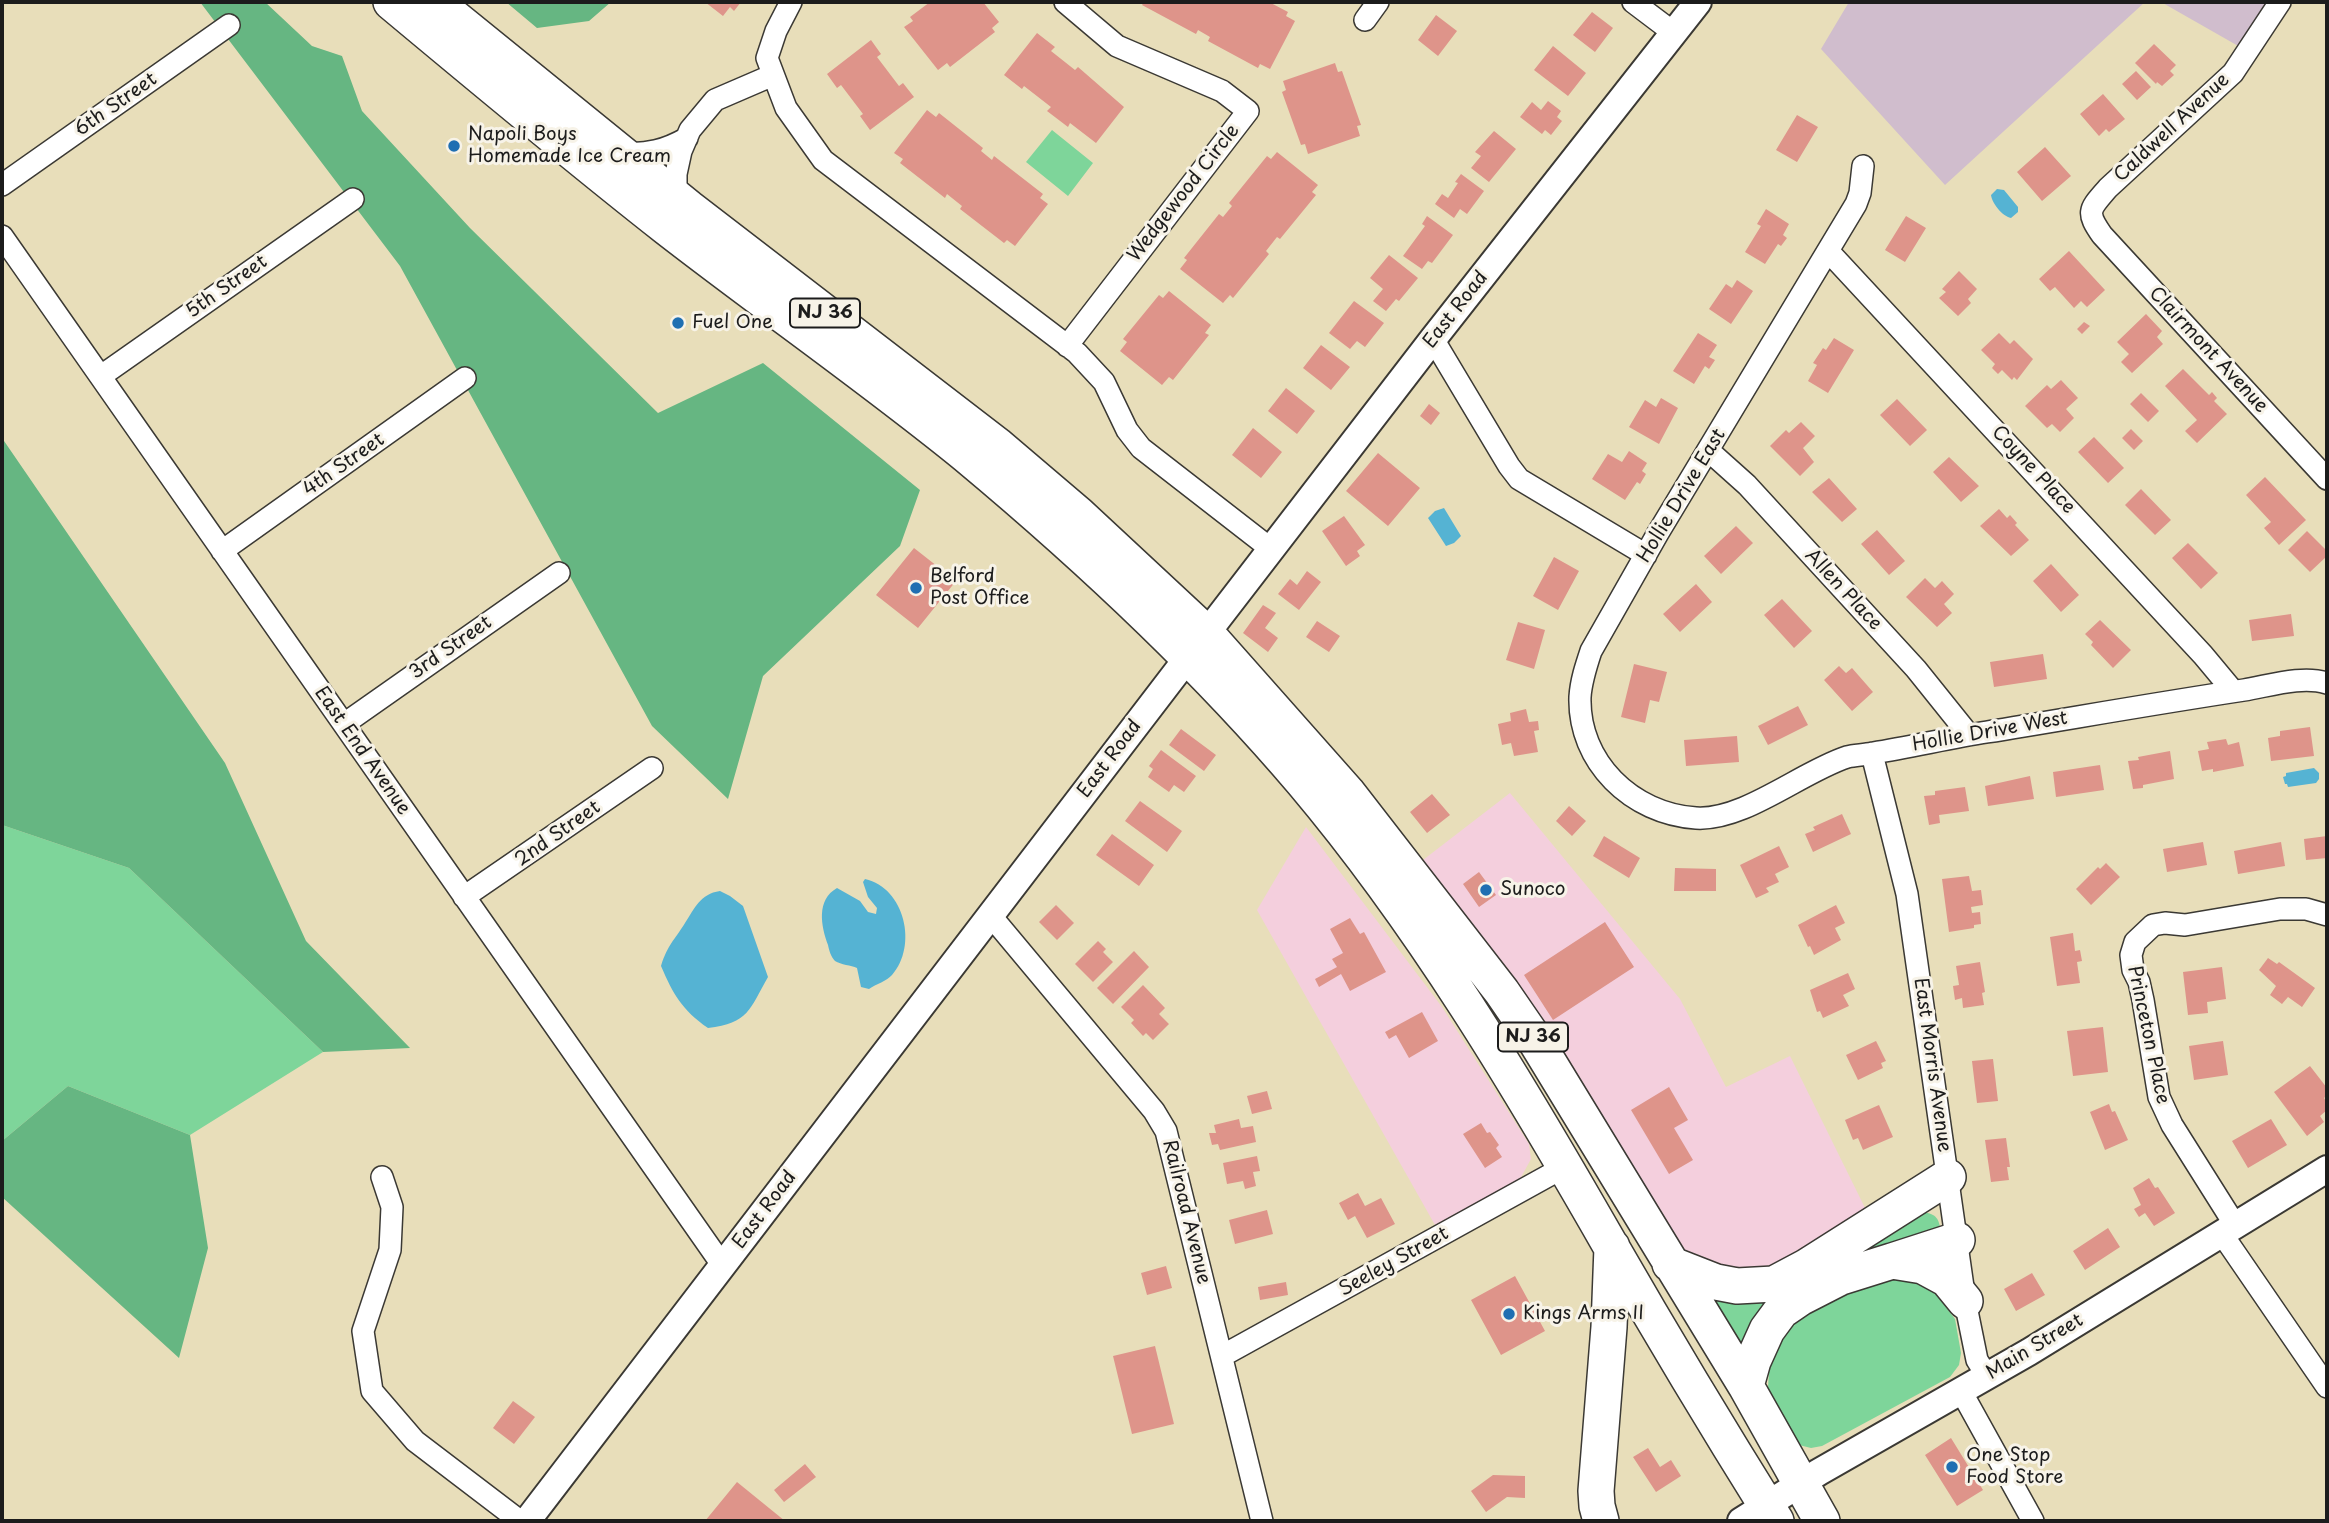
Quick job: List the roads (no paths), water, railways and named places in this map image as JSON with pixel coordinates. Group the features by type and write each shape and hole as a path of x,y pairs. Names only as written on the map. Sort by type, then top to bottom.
{"highway":[{"name":"NJ 36","path":"391,2 663,225 961,452 1121,592 1198,645 1300,778 1366,858 1454,987 1566,1166 1761,1516"},
{"name":"NJ 36","path":"435,2 676,197 997,445 1078,514 1198,645 1347,792 1502,992 1542,1052 1746,1386 1822,1521"},
{"path":"1670,1264 1716,1282 1737,1286 1774,1284 1806,1268 1948,1177"},
{"path":"1746,1386 1767,1330 1781,1311 1800,1298 1842,1277 1957,1240"},
{"path":"1601,1521 1596,1490 1609,1327 1612,1248"},
{"path":"1892,1261 1923,1266 1947,1279 1965,1301"}],"street":[{"path":"791,2 776,31 767,58 786,108 823,160 1067,346 1104,382 1127,430 1141,448 1271,550"},
{"name":"Wedgewood Circle","path":"1065,2 1118,46 1222,91 1248,111 1067,346"},
{"path":"1365,20 1378,2"},
{"path":"1633,2 1674,33"},
{"name":"East Road","path":"527,1521 1433,339 1698,2"},
{"name":"Caldwell Avenue","path":"2091,220 2090,214 2108,188 2232,73 2280,2"},
{"name":"6th Street","path":"2,185 229,25"},
{"path":"676,197 676,174 681,151 687,138 715,100 773,75"},
{"path":"623,153 637,154 663,149 687,138"},
{"name":"Hollie Drive East","path":"1664,811 1638,801 1622,789 1600,765 1586,736 1580,707 1584,671 1591,650 1646,555 1829,252 1860,193 1863,166"},
{"name":"5th Street","path":"101,376 353,199"},
{"name":"Clairmont Avenue","path":"2091,220 2327,479"},
{"name":"East End Avenue","path":"2,236 723,1266"},
{"name":"Coyne Place","path":"1829,252 2233,691"},
{"path":"1433,339 1519,479 1646,555"},
{"name":"4th Street","path":"222,551 466,378"},
{"name":"Allen Place","path":"1709,451 1747,485 1906,659 1969,735"},
{"name":"3rd Street","path":"344,724 559,573"},
{"name":"Hollie Drive West","path":"1664,811 1697,818 1725,814 1848,757 2233,691 2306,680 2327,683"},
{"name":"East Morris Avenue","path":"1872,754 1907,894 1965,1301 1977,1360 1987,1376"},
{"name":"2nd Street","path":"464,897 652,768"},
{"name":"Princeton Place","path":"2327,915 2306,908 2280,909 2185,925 2153,925 2135,942 2131,955 2133,971 2143,1000 2159,1097 2228,1230 2327,1387"},
{"name":"Railroad Avenue","path":"991,916 1154,1111 1166,1130 1262,1521"},
{"name":"Seeley Street","path":"1222,1356 1566,1166"},
{"name":"Main Street","path":"1761,1516 1800,1483 1987,1376 2327,1169"},
{"path":"382,1177 392,1207 390,1250 363,1331 372,1391 415,1441 520,1521"},
{"path":"1961,1391 2033,1521"}],"water":[{"path":"1997,189 2004,190 2018,207 2018,212 2011,218 2001,212 1993,202 1991,195"},
{"path":"1444,508 1461,536 1446,546 1428,518 1435,511"},
{"path":"2314,768 2319,773 2316,783 2288,787 2285,784 2283,777 2286,773"},
{"path":"865,879 890,894 898,906 905,934 900,963 892,975 869,989 861,987 857,968 835,961 822,922 826,899 837,888 860,901 868,912 876,914 877,908 868,897 863,882"},
{"path":"720,891 743,906 768,977 746,1013 732,1023 708,1028 679,1001 661,966 669,947 699,902"}],"place":[{"name":"Napoli Boys Homemade Ice Cream","path":"454,146"},
{"name":"Fuel One","path":"678,323"},
{"name":"Belford Post Office","path":"916,588"},
{"name":"Sunoco","path":"1486,890"},
{"name":"Kings Arms II","path":"1509,1314"},
{"name":"One Stop Food Store","path":"1952,1467"}]}
